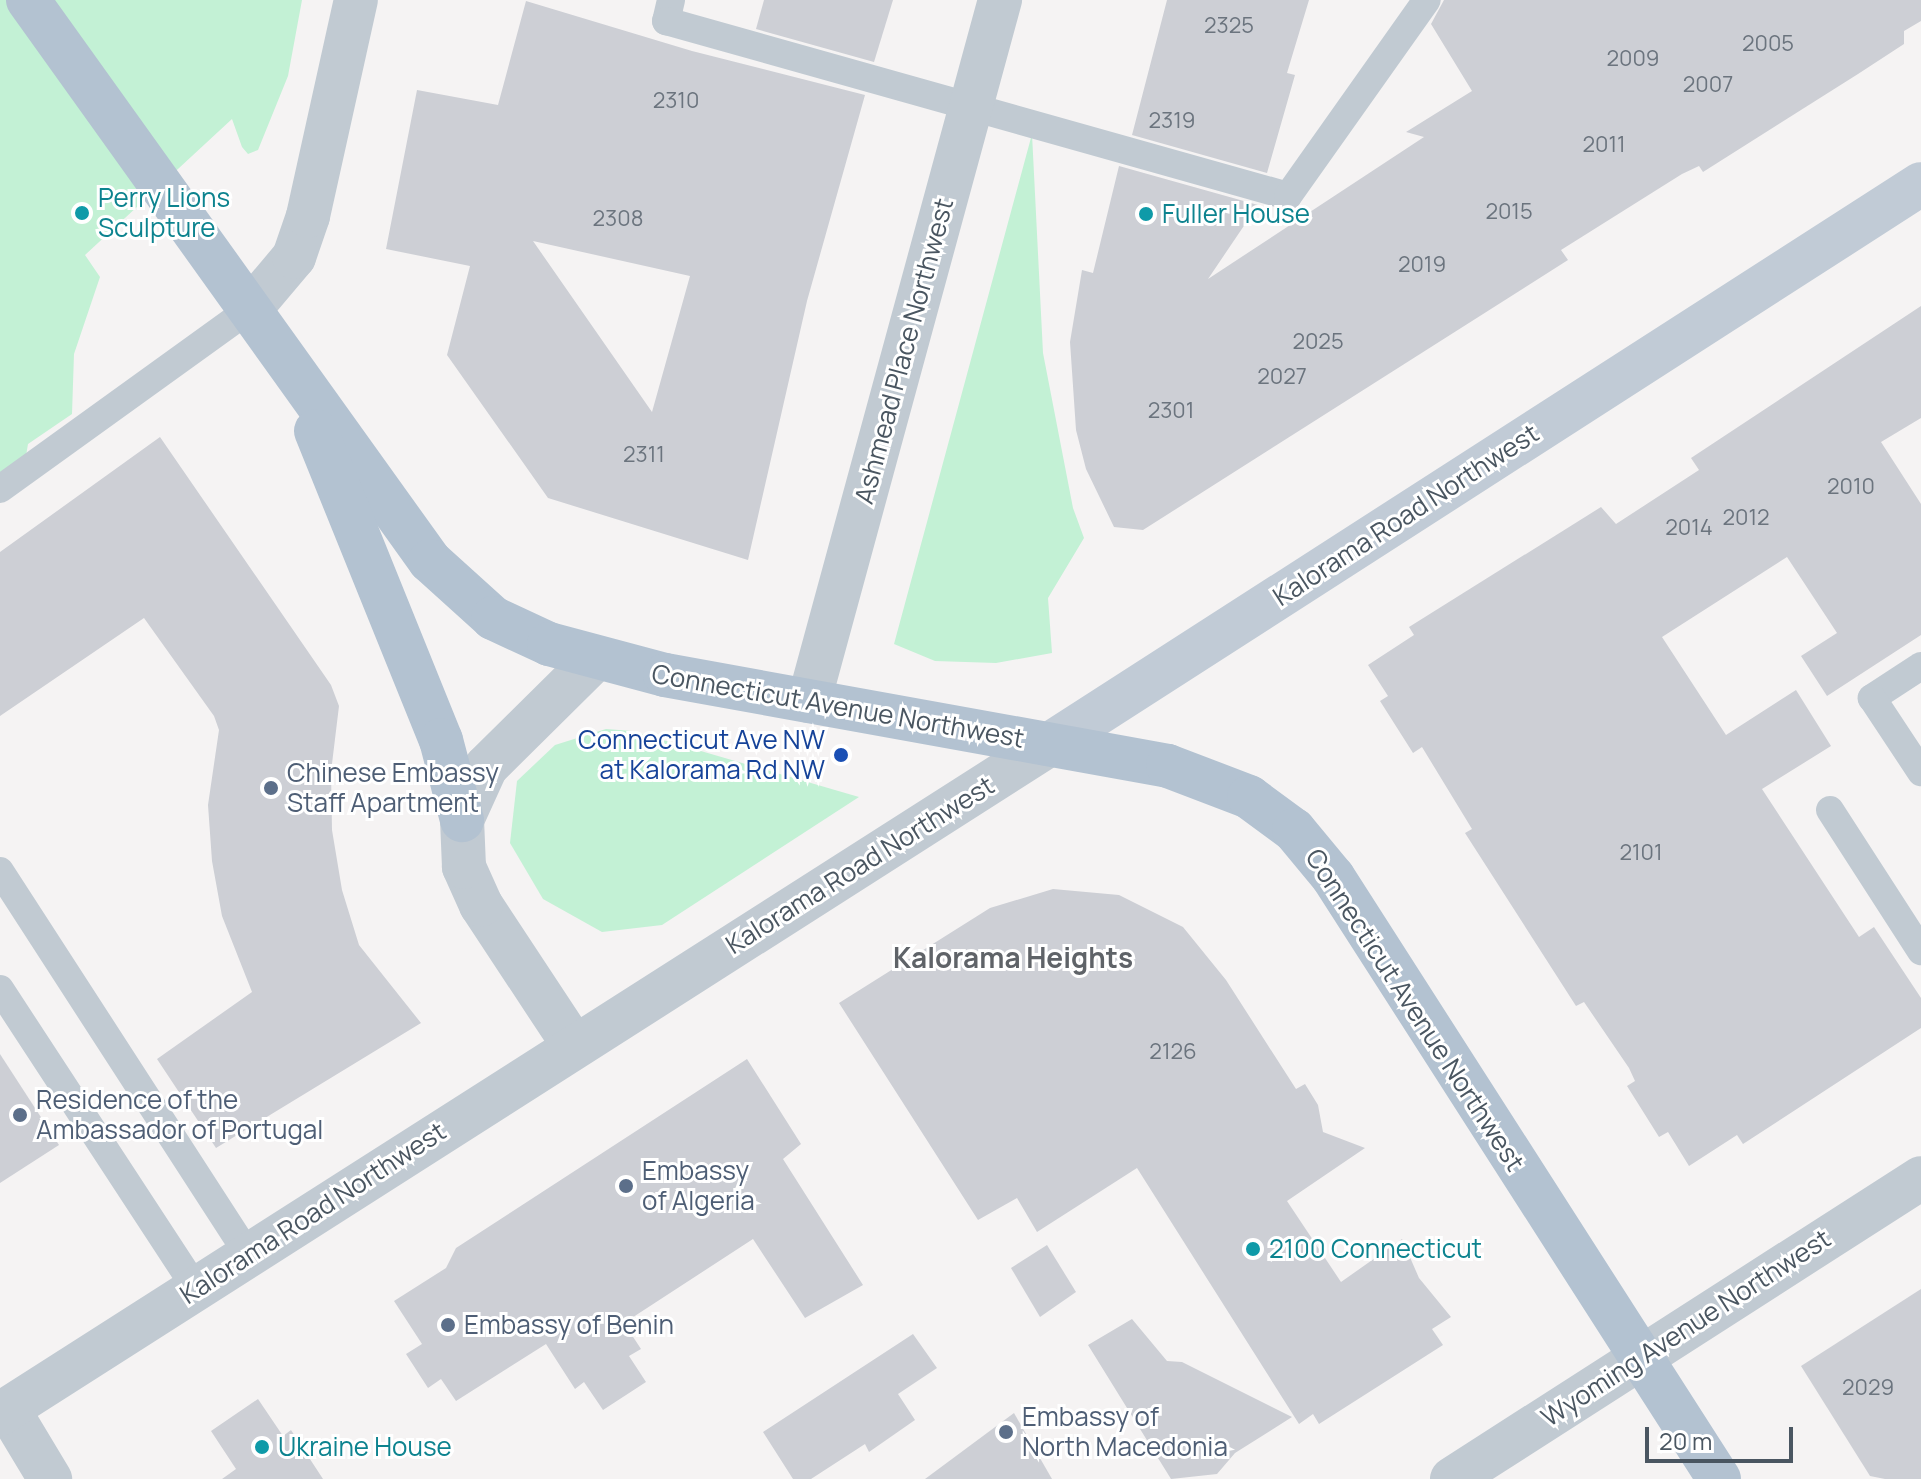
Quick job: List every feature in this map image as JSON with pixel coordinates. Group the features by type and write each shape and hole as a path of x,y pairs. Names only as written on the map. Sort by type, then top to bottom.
{"main road":[{"name":"Connecticut Avenue Northwest","path":"28,0 450,583 493,618 520,633 595,659 1050,744 1207,778 1249,797 1294,830 1333,877 1719,1479"},
{"path":"285,354 434,719 462,820"}],"street":[{"path":"250,309 281,278 304,230 356,0"},
{"name":"Ashmead Place Northwest","path":"809,701 1000,0"},
{"name":"Kalorama Road Northwest","path":"4,1412 1921,184"},
{"path":"574,1046 476,896 464,867 462,820 486,767 595,659"},
{"name":"Wyoming Avenue Northwest","path":"1452,1479 1921,1178"},
{"path":"4,1412 50,1479"}],"lane":[{"path":"671,0 666,21 971,104 1288,196 1427,0"},
{"path":"0,489 250,309"},
{"path":"1921,666 1872,698 1921,772"},
{"path":"1830,810 1921,951"},
{"path":"0,871 248,1255"},
{"path":"0,989 196,1288"}],"green space":[{"path":"0,0 302,0 288,76 258,150 248,154 242,147 232,119 85,255 100,277 74,354 72,414 28,444 25,462 0,479"},
{"path":"1032,134 1043,353 1073,508 1084,538 1048,598 1052,653 996,663 935,661 894,644"},
{"path":"606,729 632,731 859,797 662,925 602,932 543,899 510,843 517,781 555,745"}],"building":[{"path":"764,0 893,0 874,62 756,29"},
{"path":"1167,0 1309,0 1287,73 1295,75 1267,173 1132,135"},
{"path":"1444,0 1921,0 1921,21 1904,31 1904,44 1703,172 1699,166 1682,174 1561,250 1568,260 1143,530 1114,527 1086,469 1076,430 1070,342 1082,270 1093,273 1119,166 1258,205 1208,279 1424,137 1406,132 1472,91 1431,24"},
{"path":"526,1 692,51 865,95 807,301 748,560 548,498 447,355 470,266 386,249 417,90 498,105","holes":["533,241 690,276 652,412"]},
{"path":"1921,306 1921,418 1881,442 1921,504 1921,635 1827,696 1801,656 1837,633 1787,557 1662,637 1726,735 1796,690 1831,746 1762,789 1859,937 1874,927 1921,998 1921,1028 1743,1144 1737,1135 1689,1166 1668,1132 1659,1137 1627,1086 1635,1081 1629,1068 1584,1002 1576,1006 1465,833 1472,829 1422,747 1413,753 1380,701 1388,696 1368,665 1414,635 1409,627 1601,507 1616,524 1699,470 1691,458"},
{"name":"Chinese Embassy Staff Apartment","path":"160,437 331,685 339,706 331,772 332,830 342,890 359,945 421,1023 216,1148 157,1059 252,992 222,916 212,861 208,805 219,730 214,716 144,618 0,716 0,552"},
{"path":"1053,889 1119,895 1183,927 1226,980 1296,1089 1305,1084 1318,1105 1323,1132 1365,1148 1287,1201 1341,1282 1402,1239 1419,1278 1451,1317 1432,1329 1443,1345 1319,1424 1313,1414 1299,1424 1137,1168 1037,1232 1017,1198 978,1220 839,1003 990,908"},
{"name":"Residence of the Ambassador of Portugal","path":"0,1054 59,1145 0,1183"},
{"path":"747,1059 801,1144 783,1159 863,1285 805,1318 753,1239 624,1323 641,1349 629,1356 646,1382 603,1410 584,1382 575,1389 546,1344 456,1401 441,1379 428,1388 406,1354 422,1344 394,1301 446,1268 456,1248"},
{"path":"1047,1245 1076,1292 1040,1317 1011,1268"},
{"path":"1921,1289 1921,1479 1870,1476 1801,1366"},
{"path":"1132,1319 1167,1361 1182,1362 1292,1417 1235,1453 1217,1474 1171,1479 1088,1345"},
{"path":"913,1334 937,1368 898,1394 915,1420 869,1452 865,1444 811,1479 793,1479 763,1432"},
{"name":"Ukraine House","path":"258,1399 283,1436 291,1430 323,1479 222,1479 236,1469 211,1431"},
{"name":"Embassy of North Macedonia","path":"1014,1413 1052,1479 925,1479"}],"place":[{"name":"Perry Lions Sculpture","path":"82,213"},
{"name":"Fuller House","path":"1146,214"},
{"name":"Connecticut Ave NW at Kalorama Rd NW","path":"841,755"},
{"name":"Chinese Embassy Staff Apartment","path":"271,788"},
{"name":"Residence of the Ambassador of Portugal","path":"20,1115"},
{"name":"Embassy of Algeria","path":"626,1186"},
{"name":"2100 Connecticut","path":"1253,1249"},
{"name":"Embassy of Benin","path":"448,1325"},
{"name":"Embassy of North Macedonia","path":"1006,1432"},
{"name":"Ukraine House","path":"262,1447"}],"district":[{"name":"Kalorama Heights","path":"1013,957"}]}
